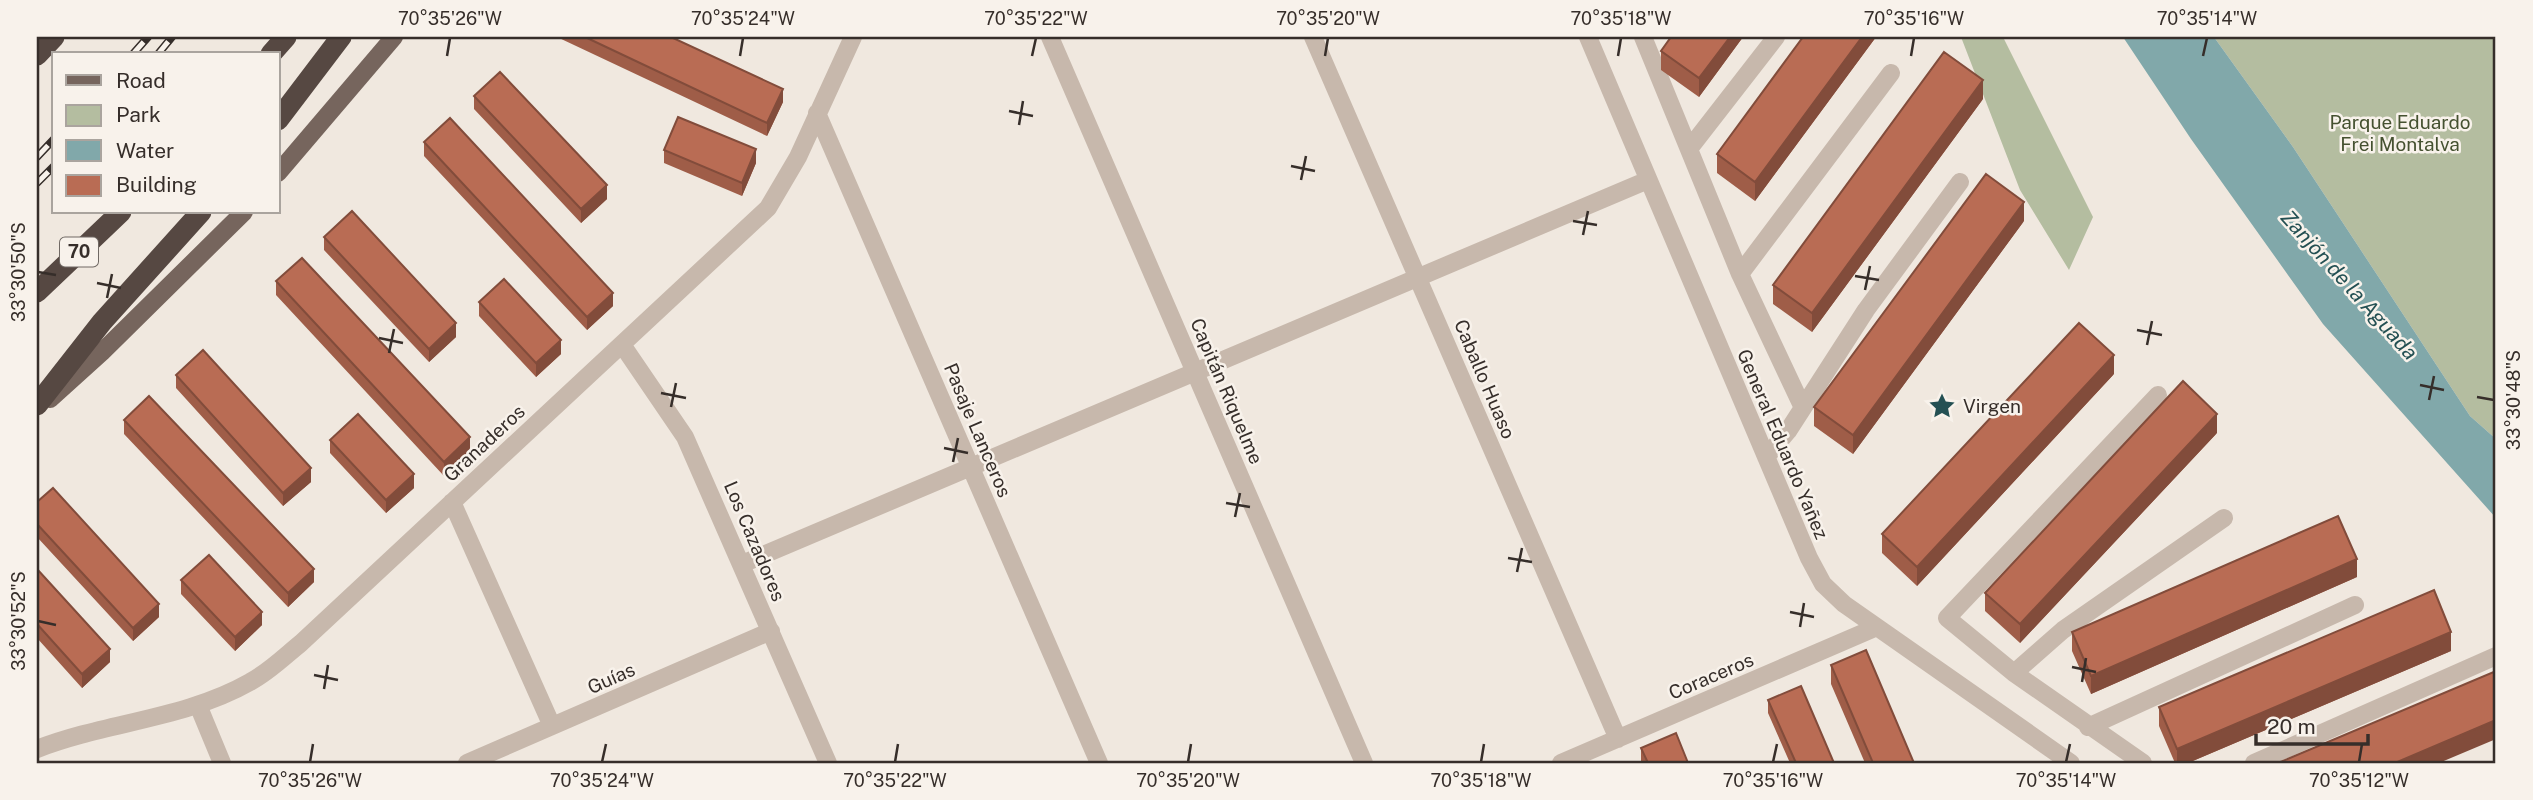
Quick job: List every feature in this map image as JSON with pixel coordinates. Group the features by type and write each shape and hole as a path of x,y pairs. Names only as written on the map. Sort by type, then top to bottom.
{"highway":[{"path":"37,55 54,37"},
{"path":"273,52 286,37"},
{"path":"280,117 341,37"},
{"name":"70","path":"37,292 119,214"},
{"path":"37,405 102,322 199,214"}],"main road":[{"path":"280,171 394,37"},
{"path":"37,411 102,352 242,214"}],"street":[{"name":"Granaderos","path":"37,749 87,731 198,705 252,681 271,668 622,346 768,208 798,157 853,37"},
{"name":"Capitán Riquelme","path":"1050,37 1364,763"},
{"name":"Caballo Huaso","path":"1313,37 1618,739"},
{"name":"General Eduardo Yañez","path":"1588,37 1766,457 1823,584 1877,627 2071,763"},
{"path":"1643,37 1740,274 1802,408"},
{"path":"1689,149 1776,37"},
{"path":"1740,274 1891,73"},
{"name":"Pasaje Lanceros","path":"817,113 1099,763"},
{"path":"742,564 1648,180"},
{"path":"1766,457 1802,408 1866,310 1960,182"},
{"name":"Los Cazadores","path":"622,346 685,437 828,763"},
{"path":"2143,763 2014,673 1947,618 2158,395"},
{"path":"452,502 552,726"},
{"path":"2014,673 2063,630 2224,518"},
{"path":"2088,726 2355,605"},
{"name":"Coraceros","path":"1560,763 1877,627"},
{"name":"Guías","path":"467,763 771,631"},
{"path":"2254,763 2496,656"},
{"path":"198,705 222,763"}],"green space":[{"path":"1961,37 2003,37 2093,217 2069,270 2020,190"},
{"name":"Parque Eduardo Frei Montalva","path":"2214,37 2496,37 2496,439 2470,416 2293,147"}],"water":[{"name":"Zanjón de la Aguada","path":"2123,37 2214,37 2293,147 2470,416 2496,439 2496,518 2323,324 2191,139"}],"building":[{"path":"585,37 671,37 783,89 767,123"},
{"path":"1671,37 1730,37 1699,78 1661,51"},
{"path":"1803,37 1862,37 1755,182 1717,154"},
{"path":"1944,52 1983,80 1812,313 1773,285"},
{"path":"500,72 607,185 581,209 474,96"},
{"path":"678,117 756,149 742,183 664,150"},
{"path":"450,118 613,293 587,317 424,142"},
{"path":"1986,174 2024,202 1853,435 1814,407"},
{"path":"352,211 456,323 429,349 324,237"},
{"path":"302,258 470,437 444,462 276,281"},
{"path":"504,279 561,340 536,363 479,302"},
{"path":"2079,323 2114,355 1917,567 1882,534"},
{"path":"203,350 311,468 283,493 176,375"},
{"path":"2183,381 2217,414 2020,624 1985,593"},
{"path":"149,396 314,569 288,593 124,420"},
{"path":"358,414 414,474 386,500 330,440"},
{"path":"53,488 159,604 133,628 37,524 37,502"},
{"path":"2338,516 2357,559 2091,676 2072,632"},
{"path":"209,555 262,612 235,637 181,580"},
{"path":"37,569 110,649 82,674 37,624"},
{"path":"2434,590 2451,632 2177,749 2159,707"},
{"path":"1866,650 1914,763 1873,763 1831,665"},
{"path":"2496,671 2496,720 2395,763 2278,763"},
{"path":"1801,686 1834,763 1796,763 1768,700"},
{"path":"1676,733 1688,763 1648,763 1641,748"}],"railway":[{"path":"135,52 148,37"},
{"path":"160,52 172,37"},
{"path":"37,157 52,141"},
{"path":"37,183 52,168"}],"place":[{"name":"Virgen","path":"1942,406"}]}
